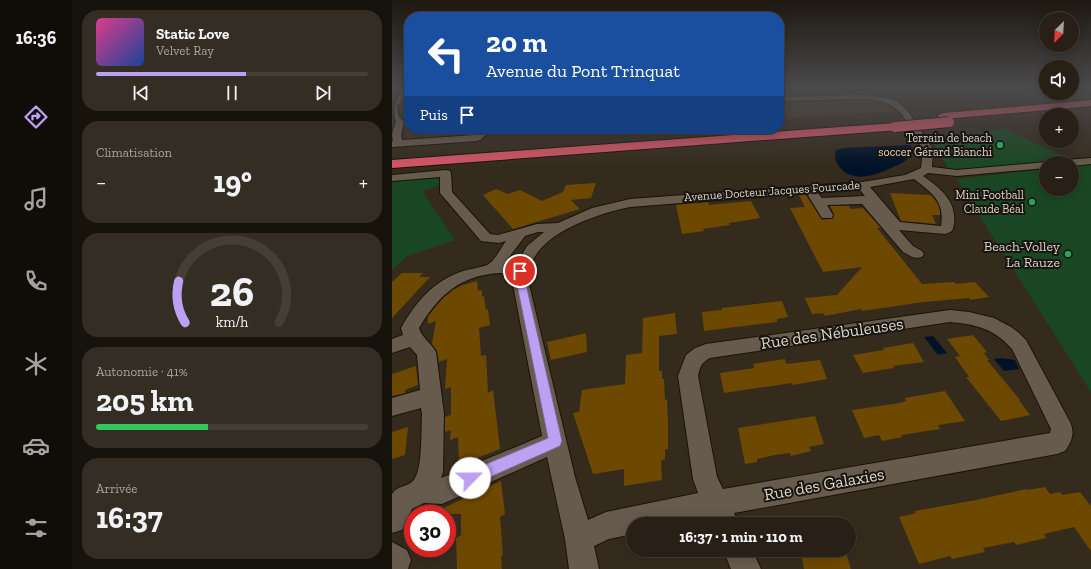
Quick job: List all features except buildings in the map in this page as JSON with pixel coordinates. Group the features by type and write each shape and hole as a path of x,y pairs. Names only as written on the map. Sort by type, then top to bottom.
{"highway":[{"path":"946,119 995,114"},
{"path":"784,132 1035,114"},
{"path":"784,128 893,123"},
{"path":"392,155 691,134"},
{"path":"392,164 759,134"}],"street":[{"path":"393,114 400,122 395,144 477,138 482,134"},
{"path":"905,114 928,150 926,164 927,170"},
{"path":"1079,162 1091,161"},
{"name":"Avenue Docteur Jacques Fourcade","path":"520,271 528,256 541,241 561,226 586,214 623,204 862,185 915,175 927,170 957,173 1039,166"},
{"path":"392,178 446,173 446,193 486,238 500,239 537,228 561,226"},
{"path":"862,185 896,226 947,229 948,212 942,199 939,194 915,175"},
{"path":"810,190 827,215"},
{"path":"818,202 862,199 866,201 908,249 917,254"},
{"path":"494,268 519,234"},
{"path":"402,501 431,472 433,414 426,352 413,339 410,328 420,310 436,291 450,281 480,270 494,268 520,271 520,280 563,476 579,539 584,569"},
{"name":"Rue des Nébuleuses","path":"720,514 705,479 688,376 691,363 697,355 706,351 950,316 983,321 1012,336 1019,345 1062,429"},
{"path":"392,346 413,339"},
{"path":"392,407 431,396"},
{"name":"Rue des Galaxies","path":"579,539 606,526 720,514 1057,443 1061,437 1062,429"},
{"path":"402,501 442,491 556,441"},
{"path":"740,557 746,569"}],"shaded area":[{"path":"784,114 859,114 784,119"},
{"path":"406,134 475,134 471,137 407,139"}],"green space":[{"path":"1005,129 1039,145 1039,148 1046,148 1064,156 1039,156 1039,162 962,170 948,168 931,138"},
{"path":"1091,164 1091,392 956,179 1039,170 1039,196 1079,196 1079,165"},
{"path":"440,176 439,186 422,191 455,240 407,256 392,270 392,180"}],"water":[{"path":"910,145 913,147 910,156 906,160 891,168 870,176 863,177 849,175 838,165 835,158 836,150 845,148"},
{"path":"933,336 947,353 938,355 924,337"},
{"path":"1002,358 1015,360 1019,369 1004,371 994,359"}],"place":[{"name":"Terrain de beach soccer Gérard Bianchi","path":"1000,145"},
{"name":"Mini Football Claude Béal","path":"1032,202"},
{"name":"Beach-Volley La Rauze","path":"1068,254"}],"route":[{"path":"470,478 556,441 520,280 520,271"}]}
